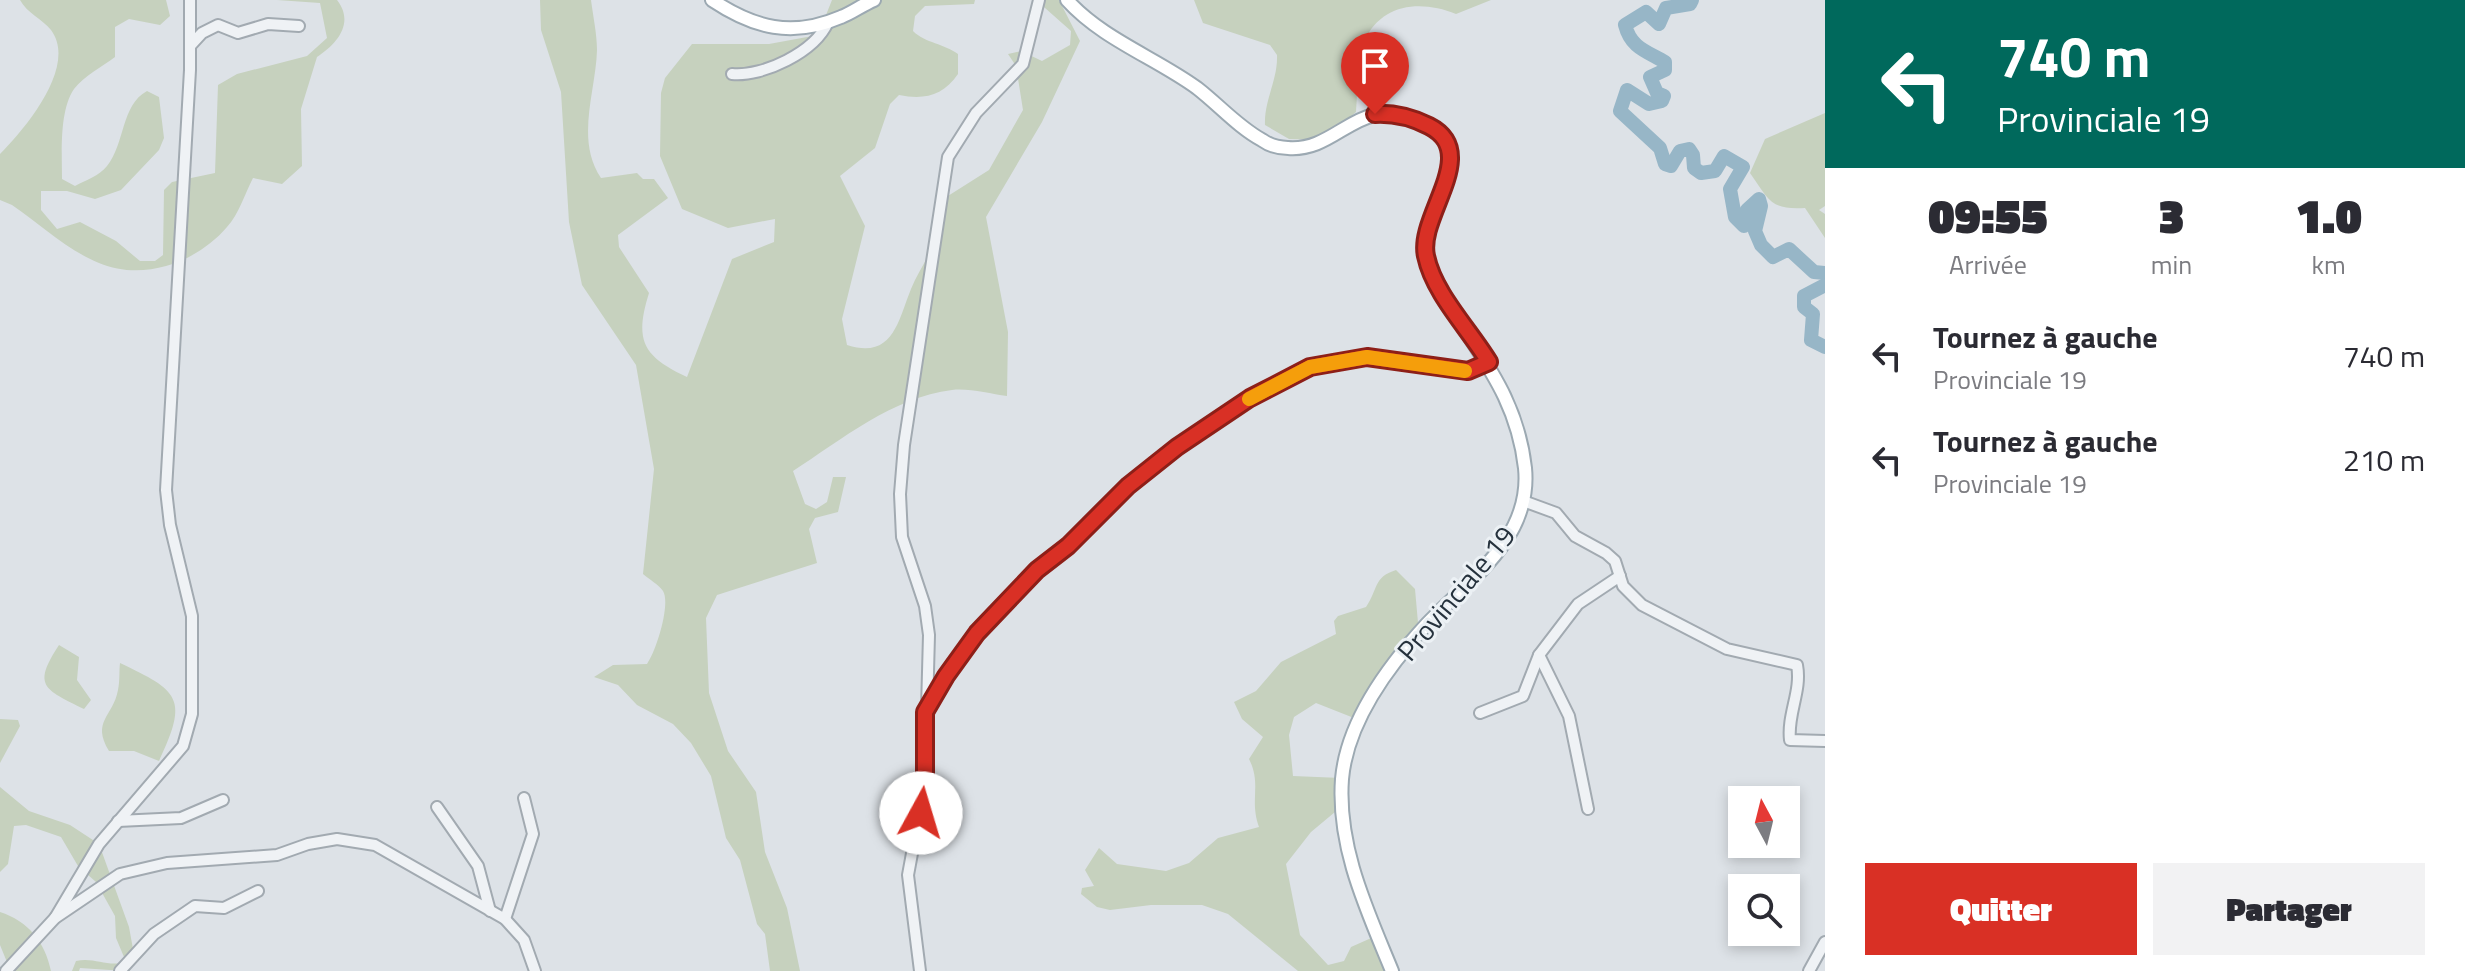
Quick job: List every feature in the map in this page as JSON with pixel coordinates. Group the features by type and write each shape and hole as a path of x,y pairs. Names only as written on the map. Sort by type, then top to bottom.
{"main road":[{"path":"712,0 741,19 769,28 796,30 828,22 874,0"},
{"name":"Provinciale 19","path":"1067,0 1128,48 1197,88 1265,142 1289,149 1307,147 1363,116 1375,114 1409,117 1437,131 1449,150 1449,171 1427,231 1425,251 1439,285 1489,362 1518,431 1525,469 1526,502 1512,533 1500,548 1426,625 1390,671 1368,704 1346,761 1342,799 1346,840 1360,889 1392,971"}],"street":[{"path":"55,918 80,873 118,821 183,746 192,714 192,616 170,525 166,490 190,0"},
{"path":"920,971 908,875 925,783 928,620 904,547 900,494 948,157 963,129 1023,64 1039,0"},
{"path":"732,74 755,75 766,71 810,43 828,22"},
{"path":"190,46 202,33 218,25 238,33 268,24 299,26"},
{"path":"925,712 970,641 1037,570 1068,546 1128,486 1177,447 1250,398 1310,367 1344,360 1381,357 1468,371 1489,362"},
{"path":"1526,502 1556,513 1575,536 1615,561 1628,592 1642,605 1727,649 1797,665 1799,682 1790,720 1790,740 1825,741"},
{"path":"1480,713 1523,696 1539,655 1578,604 1620,576"},
{"path":"1539,655 1569,716 1588,809"},
{"path":"505,919 533,834 524,798"},
{"path":"118,821 181,818 223,800"},
{"path":"437,807 478,866 490,911"},
{"path":"6,971 55,918 91,891 131,870 167,863 277,855 308,844 337,839 375,845 434,882 505,919 524,940 535,971"},
{"path":"120,971 154,934 195,906 224,908 258,891"},
{"path":"1809,971 1825,942"}],"green space":[{"path":"20,0 166,0 170,16 160,25 129,19 115,27 115,57 83,80 69,98 62,132 62,179 75,186 104,169 113,157 132,106 147,91 159,97 164,138 159,150 121,190 95,199 67,191 41,191 41,210 57,229 80,222 116,241 140,261 155,261 163,255 164,190 172,182 215,173 218,85 237,74 307,56 327,38 320,3 277,0 337,0 344,25 337,39 317,57 301,109 302,166 282,184 253,178 227,227 201,250 185,259 151,269 134,270 99,263 76,251 12,205 0,200 0,154 45,96 58,61 58,45 51,30"},
{"path":"540,0 591,0 597,50 589,115 589,148 601,178 637,173 643,179 654,179 668,198 618,235 619,247 649,293 642,323 646,345 660,362 687,377 732,259 774,242 775,219 728,228 682,209 660,156 661,93 665,78 692,44 769,44 818,35 832,0 975,0 974,4 925,6 915,16 913,31 958,54 958,74 946,87 932,95 899,95 890,104 875,148 840,176 865,226 842,319 847,345 862,348 875,347 884,342 897,325 931,250 940,201 989,170 1023,110 1016,66 1008,54 1021,51 1042,61 1070,45 1071,31 1036,0 1059,0 1080,41 1042,122 986,217 1008,332 1007,396 952,390 909,401 868,422 793,471 805,504 816,509 827,502 833,477 846,477 838,512 815,518 809,529 817,563 717,595 706,618 709,693 728,751 756,792 765,852 787,908 800,971 770,971 765,934 757,924 740,860 726,838 711,776 691,743 673,724 637,705 618,685 594,677 613,665 647,664 661,628 665,597 663,591 643,574 654,469 636,365 582,285 569,222 561,92 541,30"},
{"path":"1194,0 1491,0 1456,14 1416,6 1391,12 1381,19 1371,29 1361,50 1356,112 1324,140 1289,139 1265,125 1277,55 1270,45 1203,23"},
{"path":"1825,113 1825,206 1819,210 1825,214 1825,238 1805,208 1777,205 1750,173 1765,139"},
{"path":"1396,570 1415,589 1419,634 1359,720 1316,703 1294,717 1289,735 1293,776 1341,778 1341,807 1311,832 1286,864 1300,935 1328,965 1344,961 1351,947 1378,935 1391,971 1298,971 1228,914 1202,905 1151,905 1110,910 1097,907 1081,894 1082,888 1094,886 1085,870 1099,848 1117,864 1166,871 1189,863 1218,838 1259,827 1255,808 1255,777 1249,759 1263,737 1242,719 1234,702 1256,691 1281,662 1336,634 1334,621 1338,616 1366,607 1383,576"},
{"path":"59,645 79,657 77,680 91,700 84,709 51,691 46,685 46,669"},
{"path":"120,663 155,681 173,699 174,723 159,761 134,751 109,751 104,741 103,726 118,690"},
{"path":"0,719 18,720 20,726 0,763"},
{"path":"0,787 29,811 70,825 99,844 129,927 135,960 125,971 80,968 79,971 72,971 76,961 116,964 122,963 124,957 116,938 115,916 96,882 78,866 61,837 26,825 14,826 8,864 0,872"},
{"path":"0,912 19,921 34,934 51,971 6,971 9,967 0,945"}],"waterway":[{"path":"1692,0 1690,4 1666,8 1659,24 1646,12 1625,25 1635,44 1665,62 1665,70 1650,77 1657,93 1664,96 1662,101 1649,104 1627,90 1620,111 1660,148 1665,164 1671,166 1680,151 1689,149 1694,168 1701,173 1715,171 1724,156 1743,167 1730,189 1735,217 1744,226 1747,210 1759,199 1761,206 1755,231 1761,245 1773,257 1789,249 1814,272 1825,273"},
{"path":"1825,285 1804,296 1804,307 1813,314 1811,340 1825,347"}],"slow traffic":[{"path":"1249,399 1310,367 1367,357 1465,371"}],"route":[{"path":"921,813 927,734 925,712 970,641 1037,570 1068,546 1128,486 1161,463 1177,447 1243,402 1310,367 1381,357 1468,371 1489,362 1439,285 1425,251 1427,231 1448,177 1450,156 1444,138 1437,131 1409,117 1375,114"}]}
